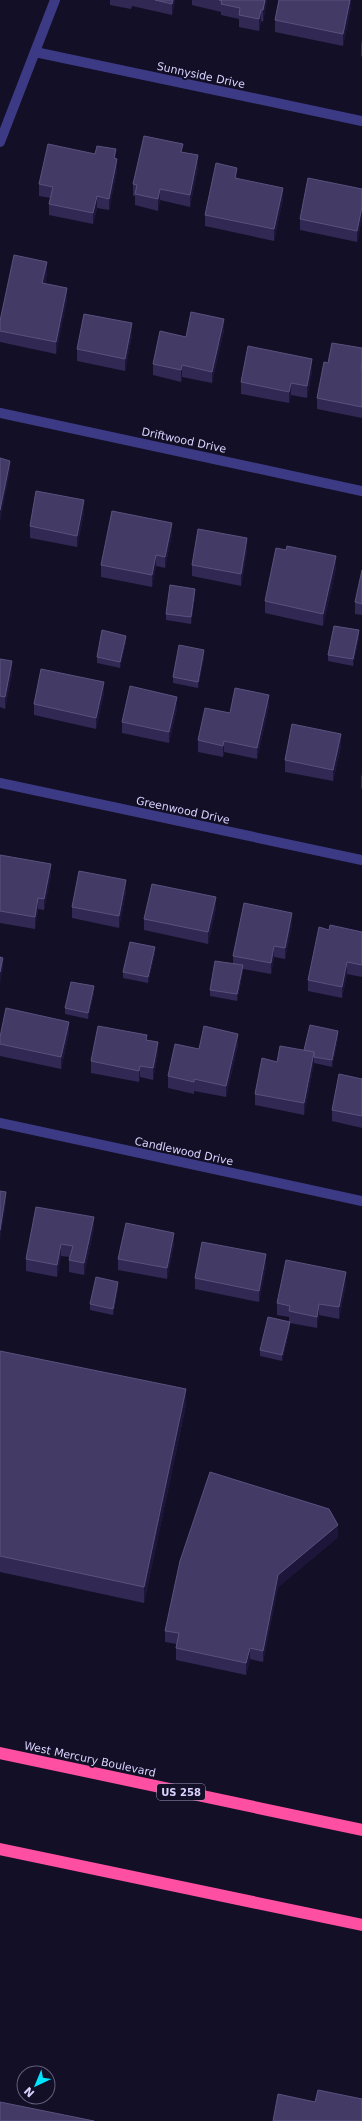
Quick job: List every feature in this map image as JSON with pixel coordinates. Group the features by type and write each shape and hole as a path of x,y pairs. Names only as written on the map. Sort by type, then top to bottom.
{"highway":[{"name":"West Mercury Boulevard","path":"0,1753 362,1830"},
{"path":"0,1849 362,1925"}],"street":[{"path":"0,142 55,0"},
{"name":"Sunnyside Drive","path":"36,52 362,121"},
{"name":"Driftwood Drive","path":"0,413 362,491"},
{"name":"Greenwood Drive","path":"0,783 362,860"},
{"name":"Candlewood Drive","path":"0,1124 362,1201"}],"building":[{"path":"155,0 173,0 172,4"},
{"path":"219,0 265,0 259,19 239,15 240,8 221,4 222,1"},
{"path":"279,0 350,0 343,34 275,20"},
{"path":"144,136 183,144 181,152 198,155 190,195 160,189 158,199 135,194 137,185 133,184"},
{"path":"48,144 95,154 97,146 116,149 114,158 117,159 109,199 97,196 93,213 49,204 53,187 39,184"},
{"path":"216,163 237,168 235,178 283,188 274,229 205,215"},
{"path":"308,178 362,189 362,207 357,231 300,219"},
{"path":"14,255 47,262 42,283 67,288 56,342 0,331 0,321"},
{"path":"191,312 224,319 212,372 182,365 181,370 153,364 160,331 186,337"},
{"path":"84,314 132,323 125,359 77,349"},
{"path":"332,343 362,348 362,407 317,398 324,362 328,363"},
{"path":"248,346 312,359 307,386 291,383 289,392 241,382"},
{"path":"0,458 10,461 0,510"},
{"path":"36,491 84,500 77,536 30,526"},
{"path":"112,511 172,523 165,557 156,555 152,575 101,565"},
{"path":"198,529 247,538 241,574 192,565"},
{"path":"287,546 336,556 323,614 265,601 276,548 286,550"},
{"path":"362,570 362,604 355,602"},
{"path":"170,585 195,589 191,617 166,614"},
{"path":"334,626 359,630 353,659 328,655"},
{"path":"102,630 126,636 120,662 97,657"},
{"path":"179,645 204,650 198,682 173,677"},
{"path":"0,659 12,661 5,697 0,696"},
{"path":"41,669 104,682 96,718 34,704"},
{"path":"130,686 177,697 169,732 122,722"},
{"path":"235,688 269,695 257,748 224,741 223,746 198,740 205,708 230,713"},
{"path":"292,724 341,734 333,770 285,760"},
{"path":"0,855 51,864 44,899 38,898 35,917 0,911"},
{"path":"79,871 126,880 119,916 72,907"},
{"path":"152,884 216,897 208,932 144,919"},
{"path":"244,903 292,913 285,948 274,946 271,963 233,956"},
{"path":"330,925 362,932 362,965 347,962 342,987 308,980 319,927 329,930"},
{"path":"130,942 155,947 148,977 123,972"},
{"path":"0,957 3,958 0,972"},
{"path":"215,961 243,965 237,994 210,990"},
{"path":"71,982 94,986 88,1013 65,1008"},
{"path":"6,1008 69,1022 61,1057 0,1044"},
{"path":"310,1025 338,1031 332,1060 314,1057 314,1052 304,1050"},
{"path":"98,1026 147,1035 146,1040 158,1042 153,1068 140,1066 139,1071 91,1061"},
{"path":"204,1026 238,1034 226,1086 194,1079 194,1082 168,1076 175,1044 199,1049"},
{"path":"280,1046 314,1052 304,1103 255,1094 262,1058 277,1062"},
{"path":"339,1074 362,1079 362,1116 332,1110"},
{"path":"0,1191 6,1192 0,1230"},
{"path":"36,1207 94,1217 84,1263 69,1260 73,1246 61,1244 57,1265 26,1259"},
{"path":"126,1223 174,1233 167,1268 118,1259"},
{"path":"202,1242 266,1254 259,1291 195,1278"},
{"path":"286,1260 346,1272 339,1307 319,1304 317,1317 289,1311 290,1306 277,1303"},
{"path":"96,1277 118,1282 113,1309 90,1304"},
{"path":"268,1317 290,1322 282,1355 260,1350"},
{"path":"0,1351 186,1389 144,1587 0,1556"},
{"path":"210,1472 329,1509 338,1525 278,1575 263,1651 250,1648 246,1663 176,1648 179,1633 165,1631 180,1561"},
{"path":"318,2090 362,2099 362,2121 273,2121 278,2094 315,2102"},
{"path":"0,2102 94,2121 0,2121"}]}
